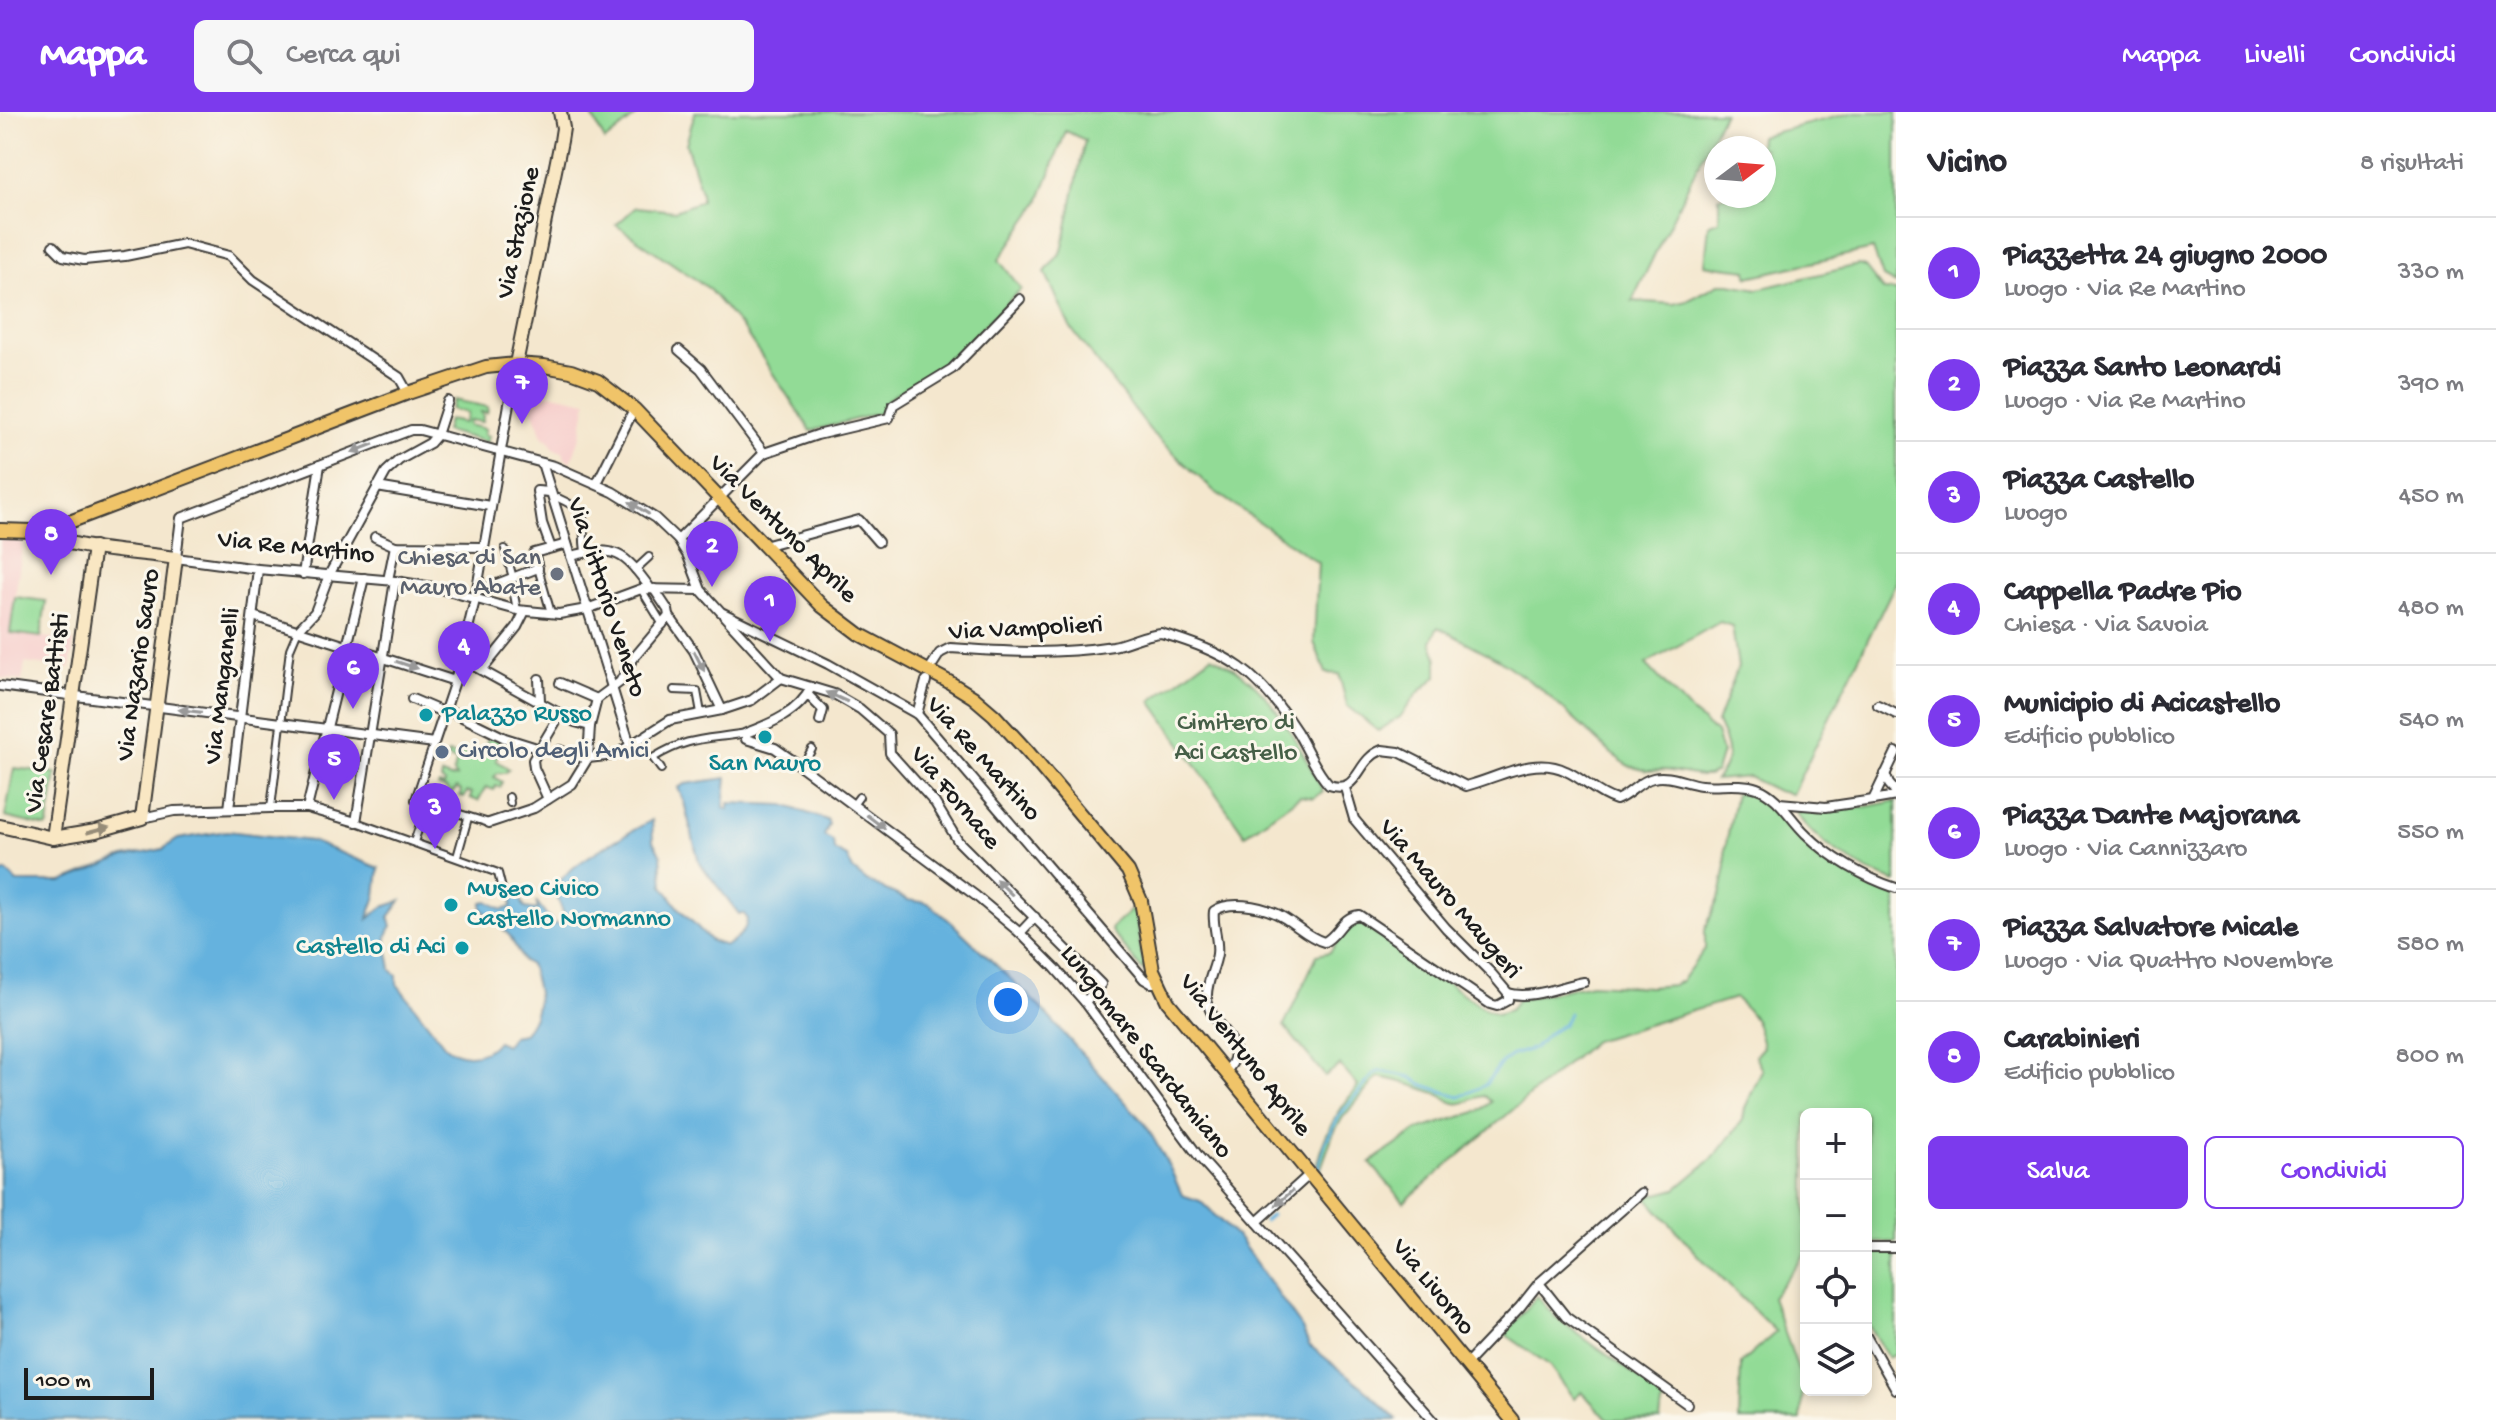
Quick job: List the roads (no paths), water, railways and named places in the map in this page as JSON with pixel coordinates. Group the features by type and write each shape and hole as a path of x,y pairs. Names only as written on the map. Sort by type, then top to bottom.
{"main road":[{"name":"Via Stazione","path":"516,364 561,141 563,114"},
{"name":"Via Ventuno Aprile","path":"0,530 34,531 72,521 408,393 486,367 516,364 571,371 598,381 634,409 763,546 839,621 927,676 973,697 994,715 1121,860 1141,901 1149,954 1158,983 1177,1015 1314,1178"},
{"name":"Via Re Martino","path":"34,531 49,538 94,547 176,558"},
{"name":"Via Cesare Battisti","path":"53,838 94,547"},
{"name":"Via Nazario Sauro","path":"142,818 176,558"},
{"path":"0,826 53,838 82,834 142,818"},
{"name":"Via Livorno","path":"1314,1178 1512,1420"}],"street":[{"path":"53,246 63,256 84,260 125,256 184,244 229,256 253,280 399,377 408,393"},
{"path":"678,540 764,453 794,442 889,418 893,405 952,369 1020,299"},
{"path":"679,350 701,369 764,453"},
{"path":"516,364 476,596 455,681 415,800 489,823 518,815 572,784 586,759 597,699 620,682 641,649 669,616"},
{"path":"271,808 290,649 298,630 315,612 329,575 386,472 437,435 448,401"},
{"path":"597,483 634,409"},
{"path":"303,574 320,465 411,430 500,451 597,483 655,518 678,540 701,590"},
{"name":"Via Vittorio Veneto","path":"542,463 630,745"},
{"name":"Via Nazario Sauro","path":"176,558 181,518 320,465"},
{"path":"377,487 490,506"},
{"path":"551,548 542,523 537,491 577,506 584,519 585,552"},
{"path":"763,546 859,520 878,542"},
{"path":"375,537 395,546 483,547"},
{"path":"551,613 534,553 567,544"},
{"path":"356,822 372,736 395,546"},
{"path":"483,669 517,627 521,610 505,549"},
{"path":"571,556 585,552 615,552 635,570 668,610 694,651 722,710"},
{"path":"635,570 649,557"},
{"name":"Via Re Martino","path":"176,558 433,587 521,610 551,613 587,609 648,589 701,590 721,612 828,664 917,714 1144,979 1158,983"},
{"path":"476,596 538,568"},
{"name":"Via Manganelli","path":"229,809 258,569"},
{"path":"307,808 364,578"},
{"path":"648,589 663,625"},
{"path":"560,749 586,759 615,755 670,720 722,710 752,700 781,678 721,612"},
{"path":"253,616 455,681"},
{"name":"Via Vampolieri","path":"927,676 940,653 950,648 1041,654 1115,646 1151,633 1161,633 1233,660 1252,675 1278,704 1322,777 1329,785 1345,788"},
{"path":"461,659 590,726"},
{"path":"917,714 927,676"},
{"name":"Via Fornace","path":"781,678 810,691 834,694 878,723 889,734 892,745 890,753 935,803 958,841 1101,984 1085,1002"},
{"path":"539,679 540,701"},
{"path":"560,683 597,699"},
{"path":"0,686 434,743"},
{"path":"674,690 697,691 701,713"},
{"path":"661,769 653,758 676,744 692,739 746,733 780,719 810,691 823,710 820,721"},
{"path":"412,699 505,738 540,749"},
{"path":"1878,705 1896,714"},
{"path":"548,799 533,760 561,713"},
{"name":"Lungomare Scardamiano","path":"746,733 746,739 775,748 856,801 1020,933 1085,1002 1200,1158 1433,1420"},
{"path":"802,767 812,749"},
{"path":"1345,788 1351,784 1368,757 1382,750 1399,752 1466,786 1539,765 1563,769 1590,788 1616,800 1646,780 1665,777 1700,785 1757,788 1779,803 1806,835 1820,846 1854,868 1896,888"},
{"path":"1873,800 1896,752"},
{"path":"1779,803 1826,807 1896,794 1885,774"},
{"name":"Via Mauro Maugeri","path":"1225,1072 1235,1063 1236,1053 1212,1012 1206,995 1218,952 1214,911 1220,907 1241,906 1274,913 1324,942 1330,940 1351,916 1359,915 1490,1004 1504,1004 1508,1000 1508,993 1446,928 1354,819 1345,788"},
{"path":"414,842 424,803"},
{"path":"142,818 174,811 307,808 356,822 498,873 503,893"},
{"path":"457,857 468,818"},
{"path":"1020,933 1035,917"},
{"path":"1508,993 1528,995 1584,982"},
{"path":"1257,1222 1314,1178"},
{"path":"1466,1364 1539,1283 1641,1193"},
{"path":"1872,1248 1896,1248"},
{"path":"1539,1283 1566,1317 1687,1404"},
{"path":"1872,1347 1896,1389"}],"water":[{"path":"727,778 724,808 729,809 729,803 784,805 827,820 829,824 824,836 833,841 834,850 847,857 853,870 868,882 908,900 928,903 1040,1007 1146,1125 1182,1195 1200,1201 1239,1239 1302,1328 1309,1345 1364,1388 1397,1420 0,1420 0,874 6,871 17,882 62,882 124,857 163,849 178,839 227,831 311,841 379,868 376,896 368,919 383,907 401,901 389,917 392,926 387,937 391,970 397,975 397,984 445,1046 458,1053 472,1055 486,1051 497,1041 506,1045 512,1036 523,1034 534,1017 537,1001 530,965 523,961 510,936 482,909 482,902 488,901 503,910 511,907 513,894 517,891 525,908 538,910 536,901 554,925 566,920 556,893 559,882 597,851 652,820 653,841 661,855 663,886 679,908 711,941 726,946 741,934 747,918 739,914 699,862 678,788 685,784"}],"waterway":[{"path":"1317,1172 1325,1143 1340,1115 1374,1074 1380,1071 1411,1077 1421,1084 1460,1097 1485,1085 1502,1062 1512,1055 1535,1048 1548,1034 1564,1024 1569,1013"},
{"path":"1264,1221 1271,1215"}],"place":[{"name":"Piazza Salvatore Micale","path":"522,424"},
{"name":"Chiesa di San Mauro Abate","path":"557,574"},
{"name":"Carabinieri","path":"51,575"},
{"name":"Piazza Santo Leonardi","path":"712,587"},
{"name":"Piazzetta 24 giugno 2000","path":"770,642"},
{"name":"Cappella Padre Pio","path":"464,687"},
{"name":"Piazza Dante Majorana","path":"353,709"},
{"name":"Palazzo Russo","path":"426,715"},
{"name":"San Mauro","path":"765,737"},
{"name":"Circolo degli Amici","path":"442,752"},
{"name":"Municipio di Acicastello","path":"334,800"},
{"name":"Piazza Castello","path":"435,849"},
{"name":"Museo Civico Castello Normanno","path":"451,905"},
{"name":"Castello di Aci","path":"462,948"}],"park label":[{"name":"Cimitero di Aci Castello","path":"1236,739"}]}
